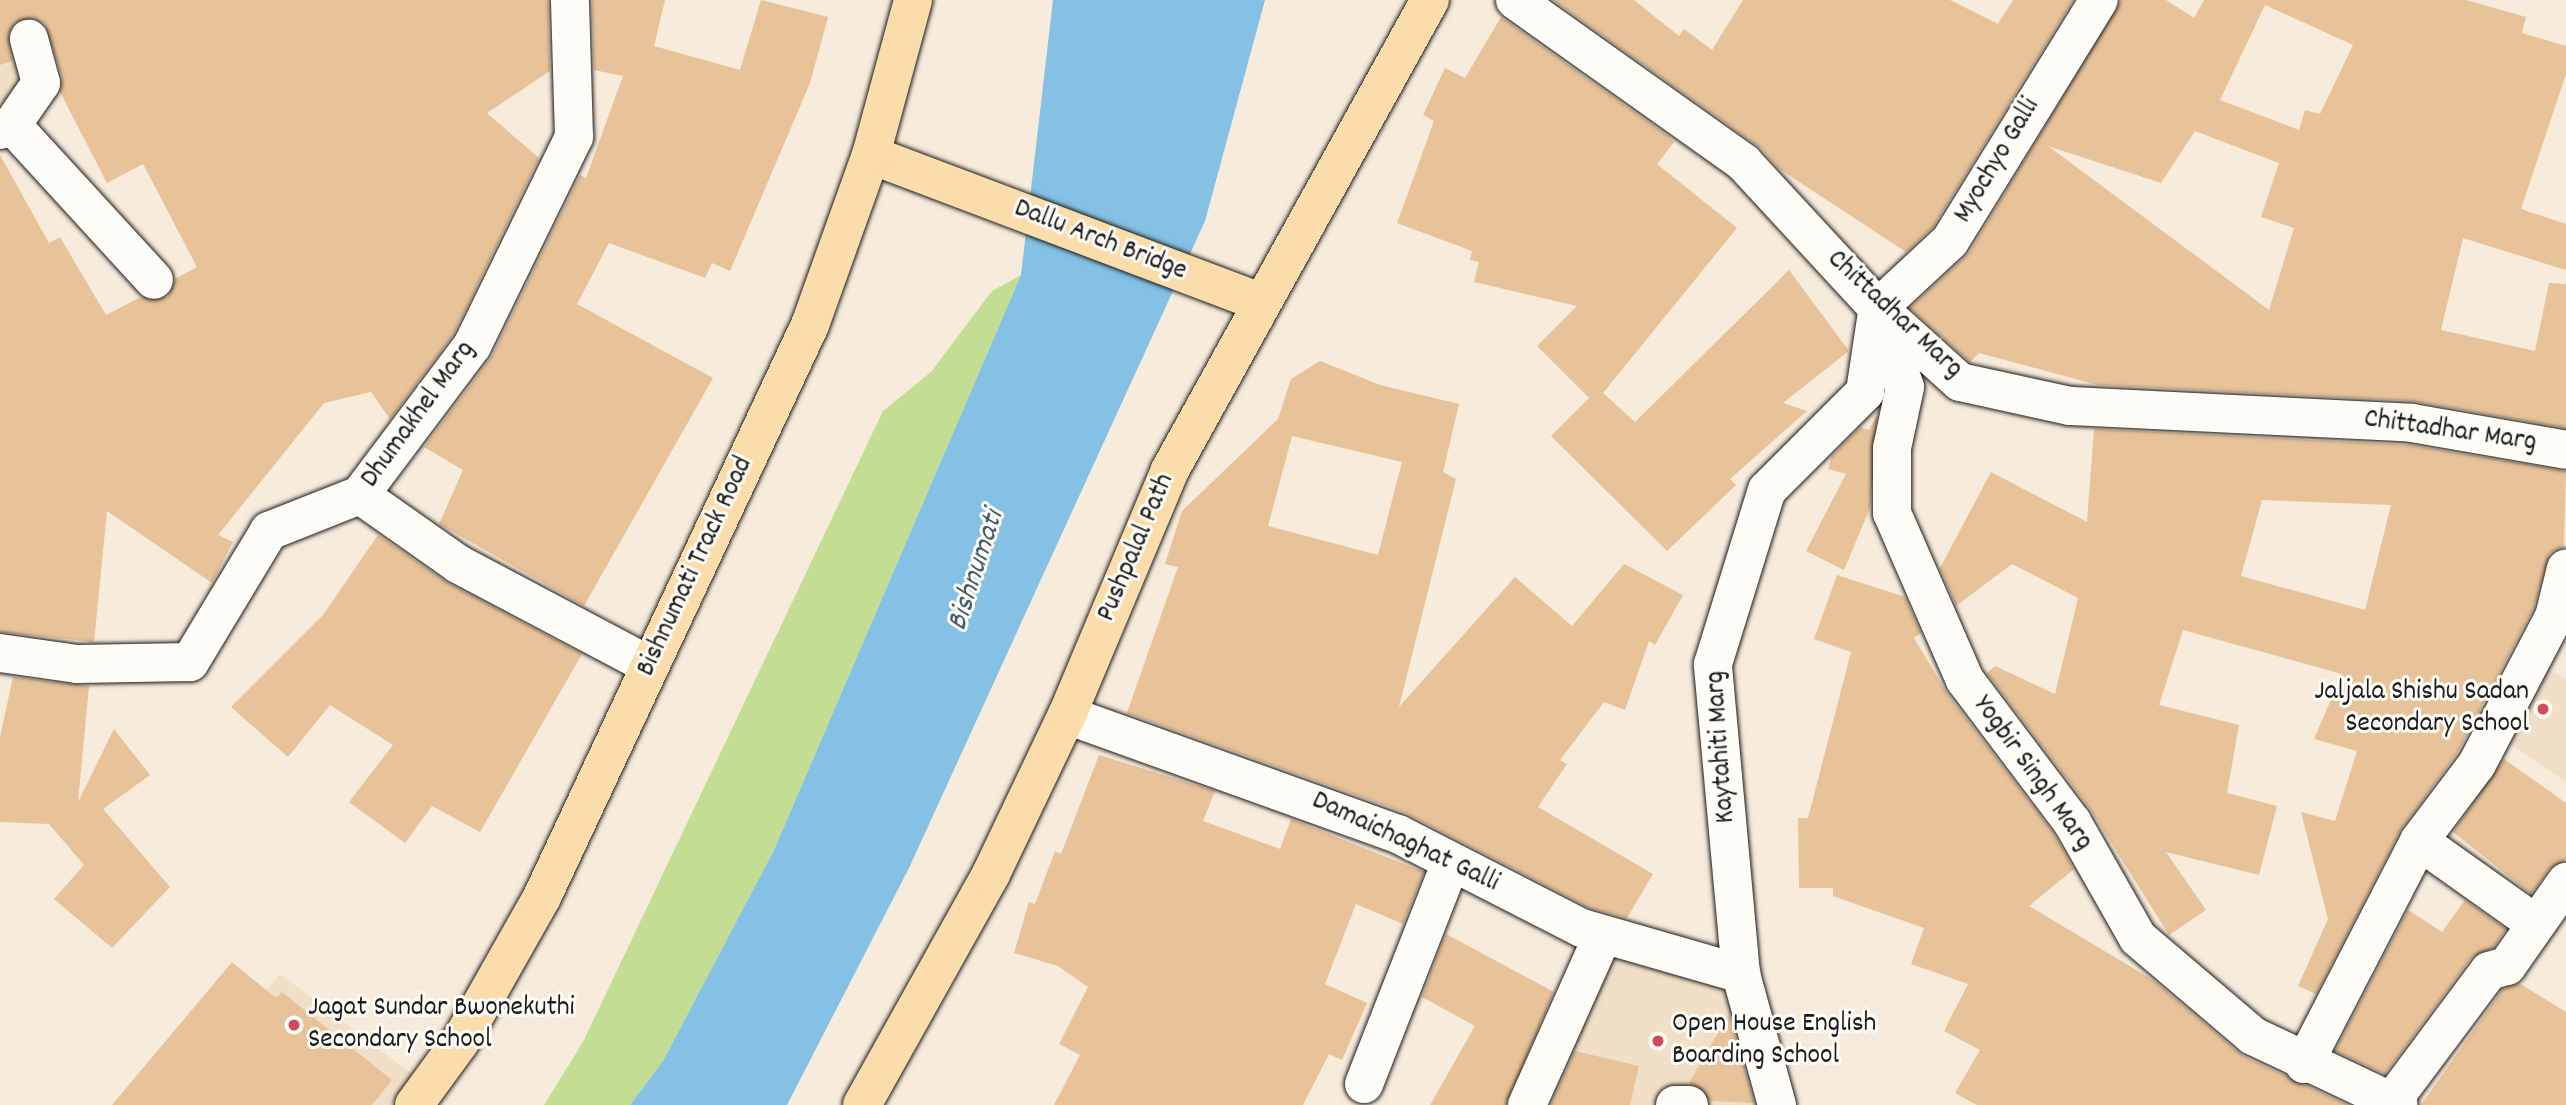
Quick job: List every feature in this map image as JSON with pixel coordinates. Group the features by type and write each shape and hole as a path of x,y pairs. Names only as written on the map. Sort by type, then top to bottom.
{"main road":[{"name":"Bishnumati Track Road","path":"414,1105 460,1042 541,897 810,324 871,155 913,0"},
{"name":"Pushpalal Path","path":"862,1105 991,873 1067,715 1246,296 1430,0"},
{"name":"Dallu Arch Bridge","path":"871,155 1246,296"}],"street":[{"name":"Dhumakhel Marg","path":"0,653 77,664 190,662 270,531 360,495 472,346 557,162 574,137 570,0"},
{"name":"Chittadhar Marg","path":"1515,0 1744,163 1878,308 1960,382 2070,406 2412,423 2566,450"},
{"name":"Myochyo Galli","path":"1878,308 1950,241 2099,0"},
{"path":"29,39 41,82 6,127 154,280"},
{"name":"Kaytahiti Marg","path":"1777,1105 1741,974 1713,664 1767,490 1865,392 1878,308"},
{"name":"Yogbir Singh Marg","path":"1878,308 1905,387 1892,448 1892,513 1965,680 2072,822 2138,938 2253,1036 2304,1064 2396,1103"},
{"path":"360,495 458,564 649,666"},
{"path":"2304,1064 2419,841 2477,764 2554,617 2566,568"},
{"name":"Damaichaghat Galli","path":"1067,715 1289,790 1451,862 1603,935 1741,974"},
{"path":"2419,841 2536,924"},
{"path":"1364,1084 1451,862"},
{"path":"2396,1103 2489,971 2508,966 2566,882"},
{"path":"1527,1105 1603,935"},
{"path":"1675,1105 1689,1105"}],"shaded area":[{"path":"0,0 51,13 14,32 37,84 0,102"},
{"name":"Jaljala Shishu Sadan Secondary School","path":"2544,668 2566,678 2566,782 2504,740"},
{"name":"Open House English Boarding School","path":"1608,956 1729,979 1770,1105 1537,1105"},
{"name":"Jagat Sundar Bwonekuthi Secondary School","path":"280,974 415,1076 391,1105 175,1105"}],"green space":[{"path":"1021,275 774,850 663,1061 630,1105 544,1105 583,1042 883,411 931,372 992,291"}],"water":[{"name":"Bishnumati","path":"1053,0 1265,0 1205,221 909,868 787,1105 630,1105 663,1061 774,850 1021,275"}],"building":[{"path":"0,0 548,0 550,71 487,113 539,158 453,335 390,419 371,392 324,403 218,535 233,542 212,583 107,511 94,642 0,632 0,155 49,243 60,237 106,315 141,297 168,297 175,279 197,267 143,164 107,183 60,92 62,77 45,24 34,18 14,23 8,34 12,61 0,65"},
{"path":"592,0 665,0 654,46 740,70 761,0 828,17 810,83 730,271 712,263 705,278 609,243 577,304 713,378 584,606 439,524 463,470 424,447 492,356 580,175 586,178 623,76 594,70"},
{"path":"1553,0 1634,0 1679,36 1684,29 1712,50 1743,0 1950,0 1998,24 2013,0 2073,0 1933,227 1906,252 1778,168 1761,148"},
{"path":"2121,0 2166,0 2194,18 2204,0 2466,0 2526,17 2522,33 2566,46 2566,74 2521,209 2566,224 2566,270 2463,238 2441,330 2535,351 2549,283 2566,284 2566,428 2413,401 2098,385 1979,353 1970,362 1910,308 1969,253","holes":["2265,5 2353,45 2320,114 2305,110 2299,130 2220,100","2195,131 2279,163 2261,217 2294,228 2269,310 2048,146 2161,183"]},
{"path":"1501,17 1668,136 1674,142 1657,164 1737,228 1603,393 1635,422 1789,270 1849,351 1783,403 1807,411 1730,479 1736,485 1667,551 1551,436 1589,398 1537,346 1577,306 1474,282 1479,262 1470,260 1472,251 1397,223 1434,121 1423,115 1445,68 1465,78"},
{"path":"1320,361 1380,385 1459,404 1443,472 1456,479 1399,707 1515,577 1572,626 1624,564 1683,595 1655,645 1649,641 1625,710 1604,702 1560,760 1567,764 1538,807 1653,874 1627,918 1590,908 1406,813 1127,713 1178,567 1165,564 1182,511 1278,419 1291,379","holes":["1292,436 1402,462 1378,555 1268,526"]},
{"path":"1877,415 1870,508 1844,570 1806,551 1846,474 1828,469 1832,456 1860,427 1869,430"},
{"path":"2094,429 2410,445 2566,471 2564,547 2550,553 2533,609 2458,752 2400,831 2316,994 2298,986 2328,919 2301,812 2335,821 2357,751 2314,739 2342,674 2183,630 2159,705 2239,725 2227,793 2277,806 2259,875 2166,852 2206,910 2169,935 2090,809 1987,673 1995,666 2055,694 2078,598 2012,564 1956,606 1940,568 1991,472 2087,522","holes":["2262,500 2391,505 2365,610 2241,576"]},
{"path":"378,535 448,583 582,654 480,832 432,806 405,843 349,802 393,745 330,705 288,757 231,707 323,615"},
{"path":"1837,575 1905,597 1921,633 1914,638 1947,693 2054,834 2074,869 2029,906 2153,980 2243,1056 2348,1105 1977,1105 1955,1093 1980,1050 1944,1031 1968,984 1911,964 1924,928 1833,896 1833,888 1799,888 1798,818 1808,818 1851,652 1814,639"},
{"path":"13,677 89,686 78,802 114,729 150,775 103,809 170,887 112,948 54,899 84,865 49,824 0,822 0,737"},
{"path":"1099,755 1215,791 1203,821 1280,849 1291,819 1424,872 1403,924 1356,904 1325,984 1367,1003 1342,1060 1329,1054 1303,1105 1054,1105 1080,1055 1059,1044 1088,987 1058,966 1014,953 1029,902 1035,904 1055,851 1061,854"},
{"path":"2504,759 2566,803 2566,860 2549,869 2531,894 2453,832"},
{"path":"2465,900 2506,929 2494,947 2471,958 2385,1074 2335,1051 2408,910 2442,932"},
{"path":"1446,934 1554,992 1506,1105 1430,1105 1475,1026 1422,997"},
{"name":"Jagat Sundar Bwonekuthi Secondary School","path":"232,962 276,998 282,992 392,1080 372,1105 112,1105"},
{"path":"2519,983 2566,1012 2566,1105 2421,1105 2502,990"},
{"path":"1729,1014 1754,1103 1710,1101 1689,1083"},
{"path":"1575,1051 1639,1066 1630,1105 1551,1105"}],"place":[{"name":"Jaljala Shishu Sadan Secondary School","path":"2543,709"},
{"name":"Jagat Sundar Bwonekuthi Secondary School","path":"294,1025"},
{"name":"Open House English Boarding School","path":"1658,1041"}]}
